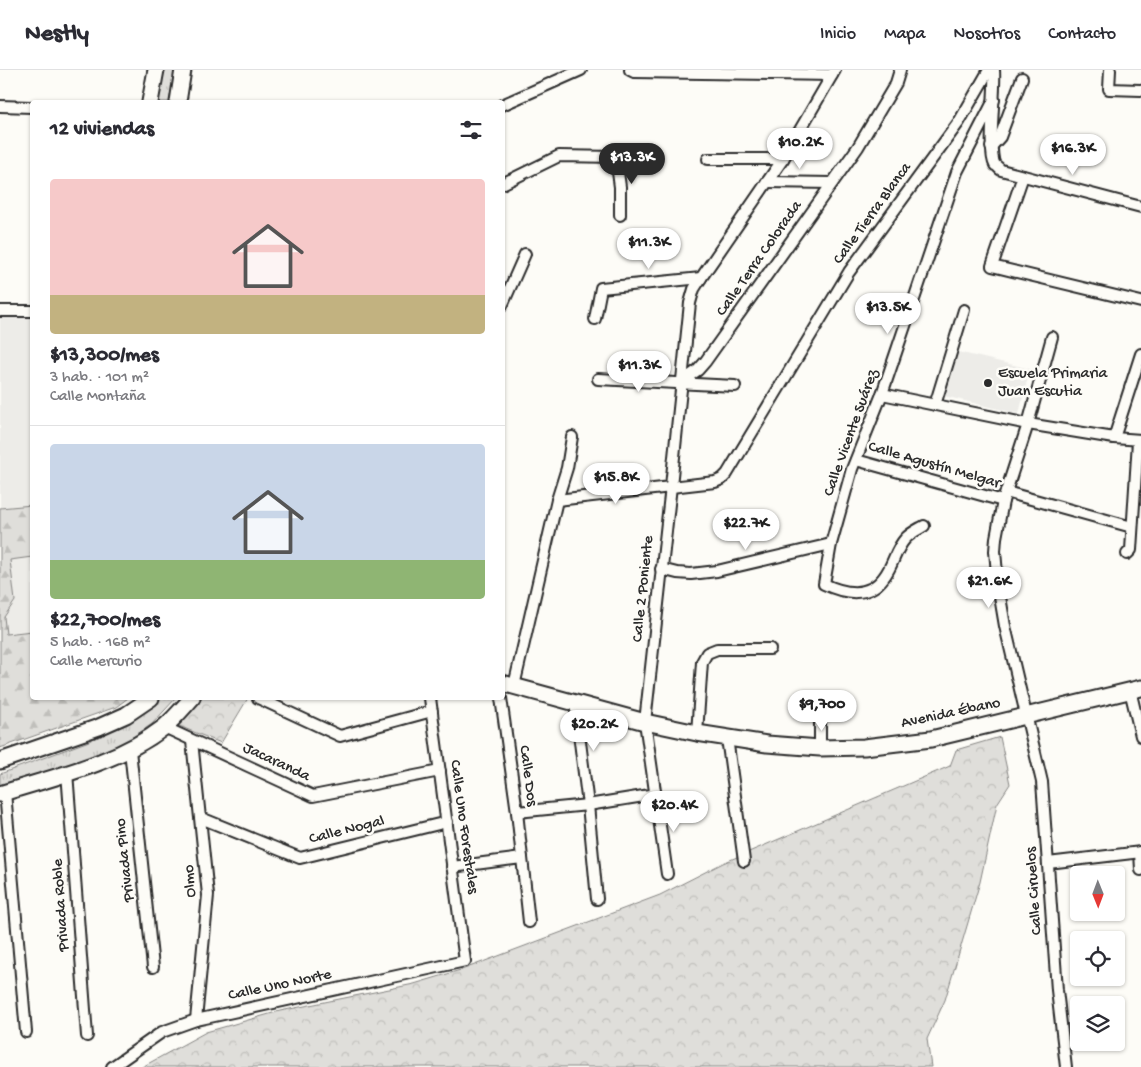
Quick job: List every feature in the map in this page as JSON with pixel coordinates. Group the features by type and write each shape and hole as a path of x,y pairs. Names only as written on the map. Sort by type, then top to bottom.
{"main road":[{"path":"150,100 156,70"},
{"path":"178,100 184,70"},
{"name":"Avenida Ébano","path":"508,685 645,722 697,733 767,744 820,748 864,747 931,739 1136,689"},
{"path":"0,760 98,727 126,715 148,700"},
{"path":"3,793 107,760 130,750 164,727 190,700"}],"street":[{"path":"505,104 581,70"},
{"path":"630,70 634,72 834,73"},
{"name":"Calle Terra Colorada","path":"681,382 698,370 705,362 858,147 896,83 900,70"},
{"name":"Calle Tierra Blanca","path":"671,486 715,482 722,479 726,474 849,272 959,122 989,70"},
{"path":"994,70 991,147 995,165 1001,170 1141,207"},
{"path":"1110,70 1109,89 1141,90"},
{"name":"Calle 2 Poniente","path":"667,874 645,722 690,303 700,278 783,159 834,73"},
{"path":"991,147 1000,137 1022,78"},
{"name":"Calle Vicente Suárez","path":"924,526 906,538 884,577 871,589 856,593 836,590 824,584 830,544 856,460 882,394 957,172 994,100"},
{"path":"0,106 30,107"},
{"path":"505,183 560,156 616,157 620,187 620,216"},
{"path":"708,159 783,159"},
{"path":"1023,176 992,266 1141,302"},
{"path":"767,182 832,183"},
{"path":"505,299 525,254"},
{"path":"595,319 601,288 700,278"},
{"path":"936,405 964,310"},
{"path":"0,311 30,311"},
{"name":"Calle Ciruelos","path":"1052,337 1005,497 995,551 1004,626 1042,782 1056,990 1066,1067"},
{"path":"1114,438 1141,354"},
{"path":"598,380 681,382 735,386"},
{"path":"882,394 1028,424 1139,441 1130,550 1127,554"},
{"path":"508,685 563,483 572,437"},
{"name":"Calle Agustín Melgar","path":"856,460 1132,528"},
{"path":"557,500 671,486"},
{"path":"661,569 691,574 717,571 830,544"},
{"path":"697,733 702,662 707,653 717,649 770,649"},
{"path":"1136,689 1141,736"},
{"path":"262,700 340,736 432,711"},
{"name":"Calle Uno Forestales","path":"430,700 465,961"},
{"name":"Calle Dos","path":"501,700 517,812 529,922"},
{"path":"575,702 597,899"},
{"path":"820,718 820,748"},
{"name":"Jacaranda","path":"164,727 313,796 440,771"},
{"path":"727,738 744,861"},
{"name":"Olmo","path":"192,741 201,818 208,909 196,1020"},
{"name":"Privada Pino","path":"130,750 153,967"},
{"name":"Privada Roble","path":"67,772 86,1036"},
{"path":"3,793 26,1032"},
{"path":"517,812 588,805 656,794"},
{"name":"Calle Nogal","path":"201,818 300,858 447,822"},
{"path":"1048,863 1141,852 1141,870"},
{"path":"452,867 522,858"},
{"name":"Calle Uno Norte","path":"112,1067 162,1032 196,1020 465,961"}],"shaded area":[{"path":"0,315 30,316 31,700 0,747"},
{"name":"Escuela Primaria Juan Escutia","path":"958,352 1030,369 1019,414 944,396"}],"green space":[{"path":"162,70 179,70 174,100 154,100"},
{"path":"30,505 30,557 10,560 15,601 4,617 6,634 30,631 30,700 125,700 116,707 0,748 0,508"},
{"path":"155,700 174,700 152,724 114,750 0,789 0,774 89,741 145,710"},
{"path":"194,700 247,700 221,743 174,724"},
{"path":"1000,737 1010,784 997,804 980,882 945,1000 927,1039 931,1067 142,1067 206,1032 280,1011 414,984 464,969 660,895 723,863 950,766 956,750"}],"place":[{"name":"Escuela Primaria Juan Escutia","path":"988,383"}]}
